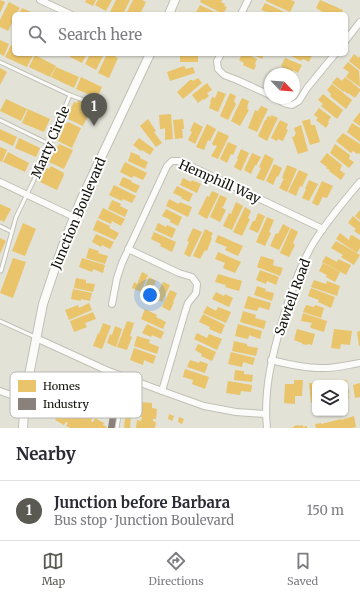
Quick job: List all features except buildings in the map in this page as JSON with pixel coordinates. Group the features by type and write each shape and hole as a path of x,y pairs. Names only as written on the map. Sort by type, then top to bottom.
{"main road":[{"path":"170,12 175,0"},
{"name":"Junction Boulevard","path":"30,372 44,304 65,240 74,217 149,56"},
{"name":"Junction Boulevard","path":"23,428 24,418"}],"street":[{"path":"40,0 66,12"},
{"path":"242,12 248,0"},
{"path":"348,37 360,22"},
{"path":"220,56 217,60 218,69 224,76 264,92"},
{"path":"300,99 307,88 333,56"},
{"name":"Hemphill Way","path":"112,304 117,278 128,249 167,166 172,161 180,161 323,229"},
{"path":"0,182 74,217"},
{"name":"Sawtell Road","path":"267,428 265,414 271,360 292,287 308,253 323,229 360,182"},
{"path":"128,249 179,273 192,277 197,284 196,293 188,303 185,312 162,391"},
{"path":"36,338 112,372"},
{"path":"271,360 307,367 321,368 360,363"},
{"path":"142,383 204,406 236,412 265,414"},
{"path":"0,391 10,395"}],"lane":[{"name":"Marty Circle","path":"0,62 70,95 16,218 0,276"},
{"path":"70,95 94,104"},
{"path":"0,120 49,144"},
{"path":"0,226 12,232"},
{"path":"0,321 36,338"},
{"path":"117,428 119,418"}],"place":[{"name":"Junction before Barbara","path":"94,126"}]}
